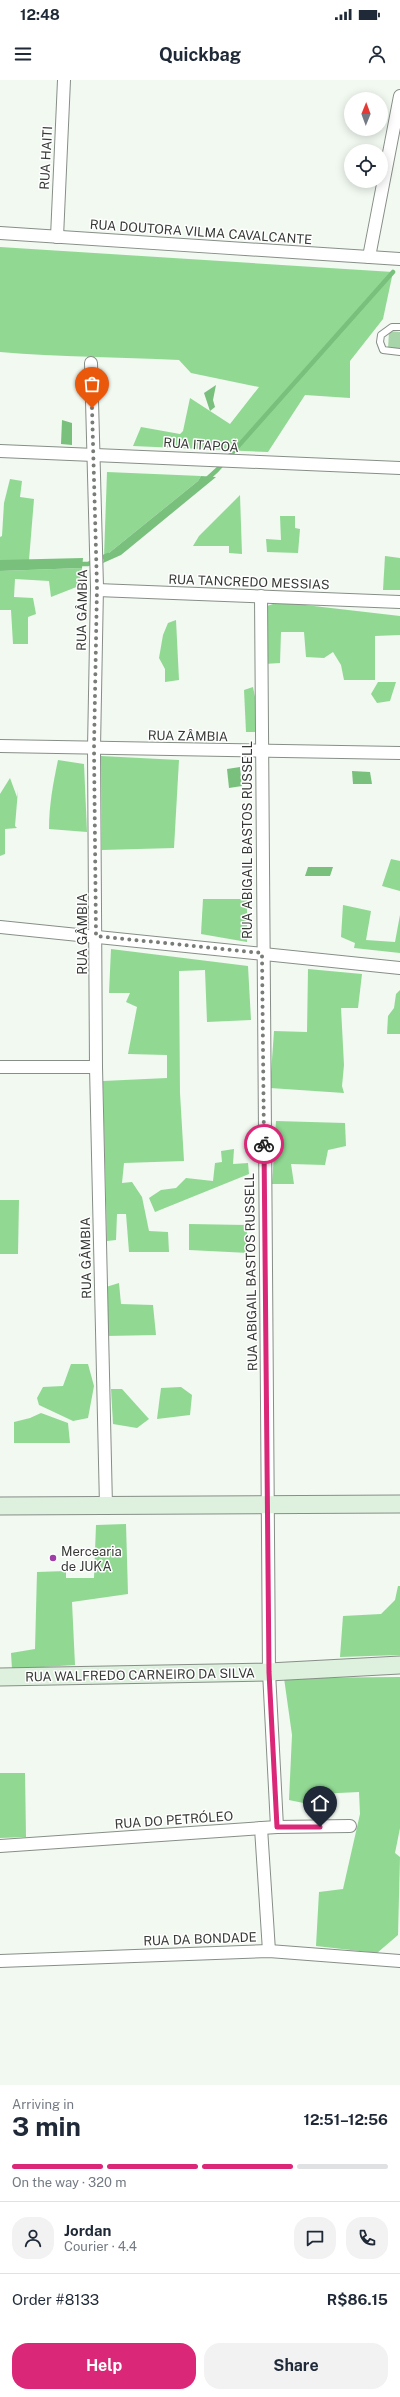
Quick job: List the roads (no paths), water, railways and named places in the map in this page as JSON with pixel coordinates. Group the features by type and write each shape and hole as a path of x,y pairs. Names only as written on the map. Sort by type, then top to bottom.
{"main road":[{"path":"0,1506 400,1504"},
{"name":"RUA WALFREDO CARNEIRO DA SILVA","path":"0,1677 269,1672 400,1665"}],"street":[{"name":"RUA HAITI","path":"56,237 64,80"},
{"path":"369,257 400,96"},
{"name":"RUA DOUTORA VILMA CAVALCANTE","path":"0,233 400,259"},
{"name":"RUA GÂMBIA","path":"91,363 97,588 94,748 96,1067 106,1506"},
{"name":"RUA ITAPOÃ","path":"0,451 400,468"},
{"name":"RUA TANCREDO MESSIAS","path":"97,588 400,602"},
{"name":"RUA ABIGAIL BASTOS RUSSELL","path":"261,596 260,752 269,1672 277,1827"},
{"name":"RUA ZÂMBIA","path":"0,746 260,752 400,753"},
{"path":"0,927 400,968"},
{"path":"0,1067 96,1067"},
{"name":"RUA DO PETRÓLEO","path":"0,1846 277,1827 350,1826"},
{"path":"261,1828 269,1951"},
{"name":"RUA DA BONDADE","path":"0,1961 269,1951 400,1961"}],"lane":[{"path":"400,327 392,327 381,335 380,342 383,350 400,352"}],"waterway":[{"path":"206,480 217,470 393,272"},
{"path":"78,564 88,564 108,555"}],"place":[{"name":"Mercearia de JUKA","path":"53,1558"}]}
